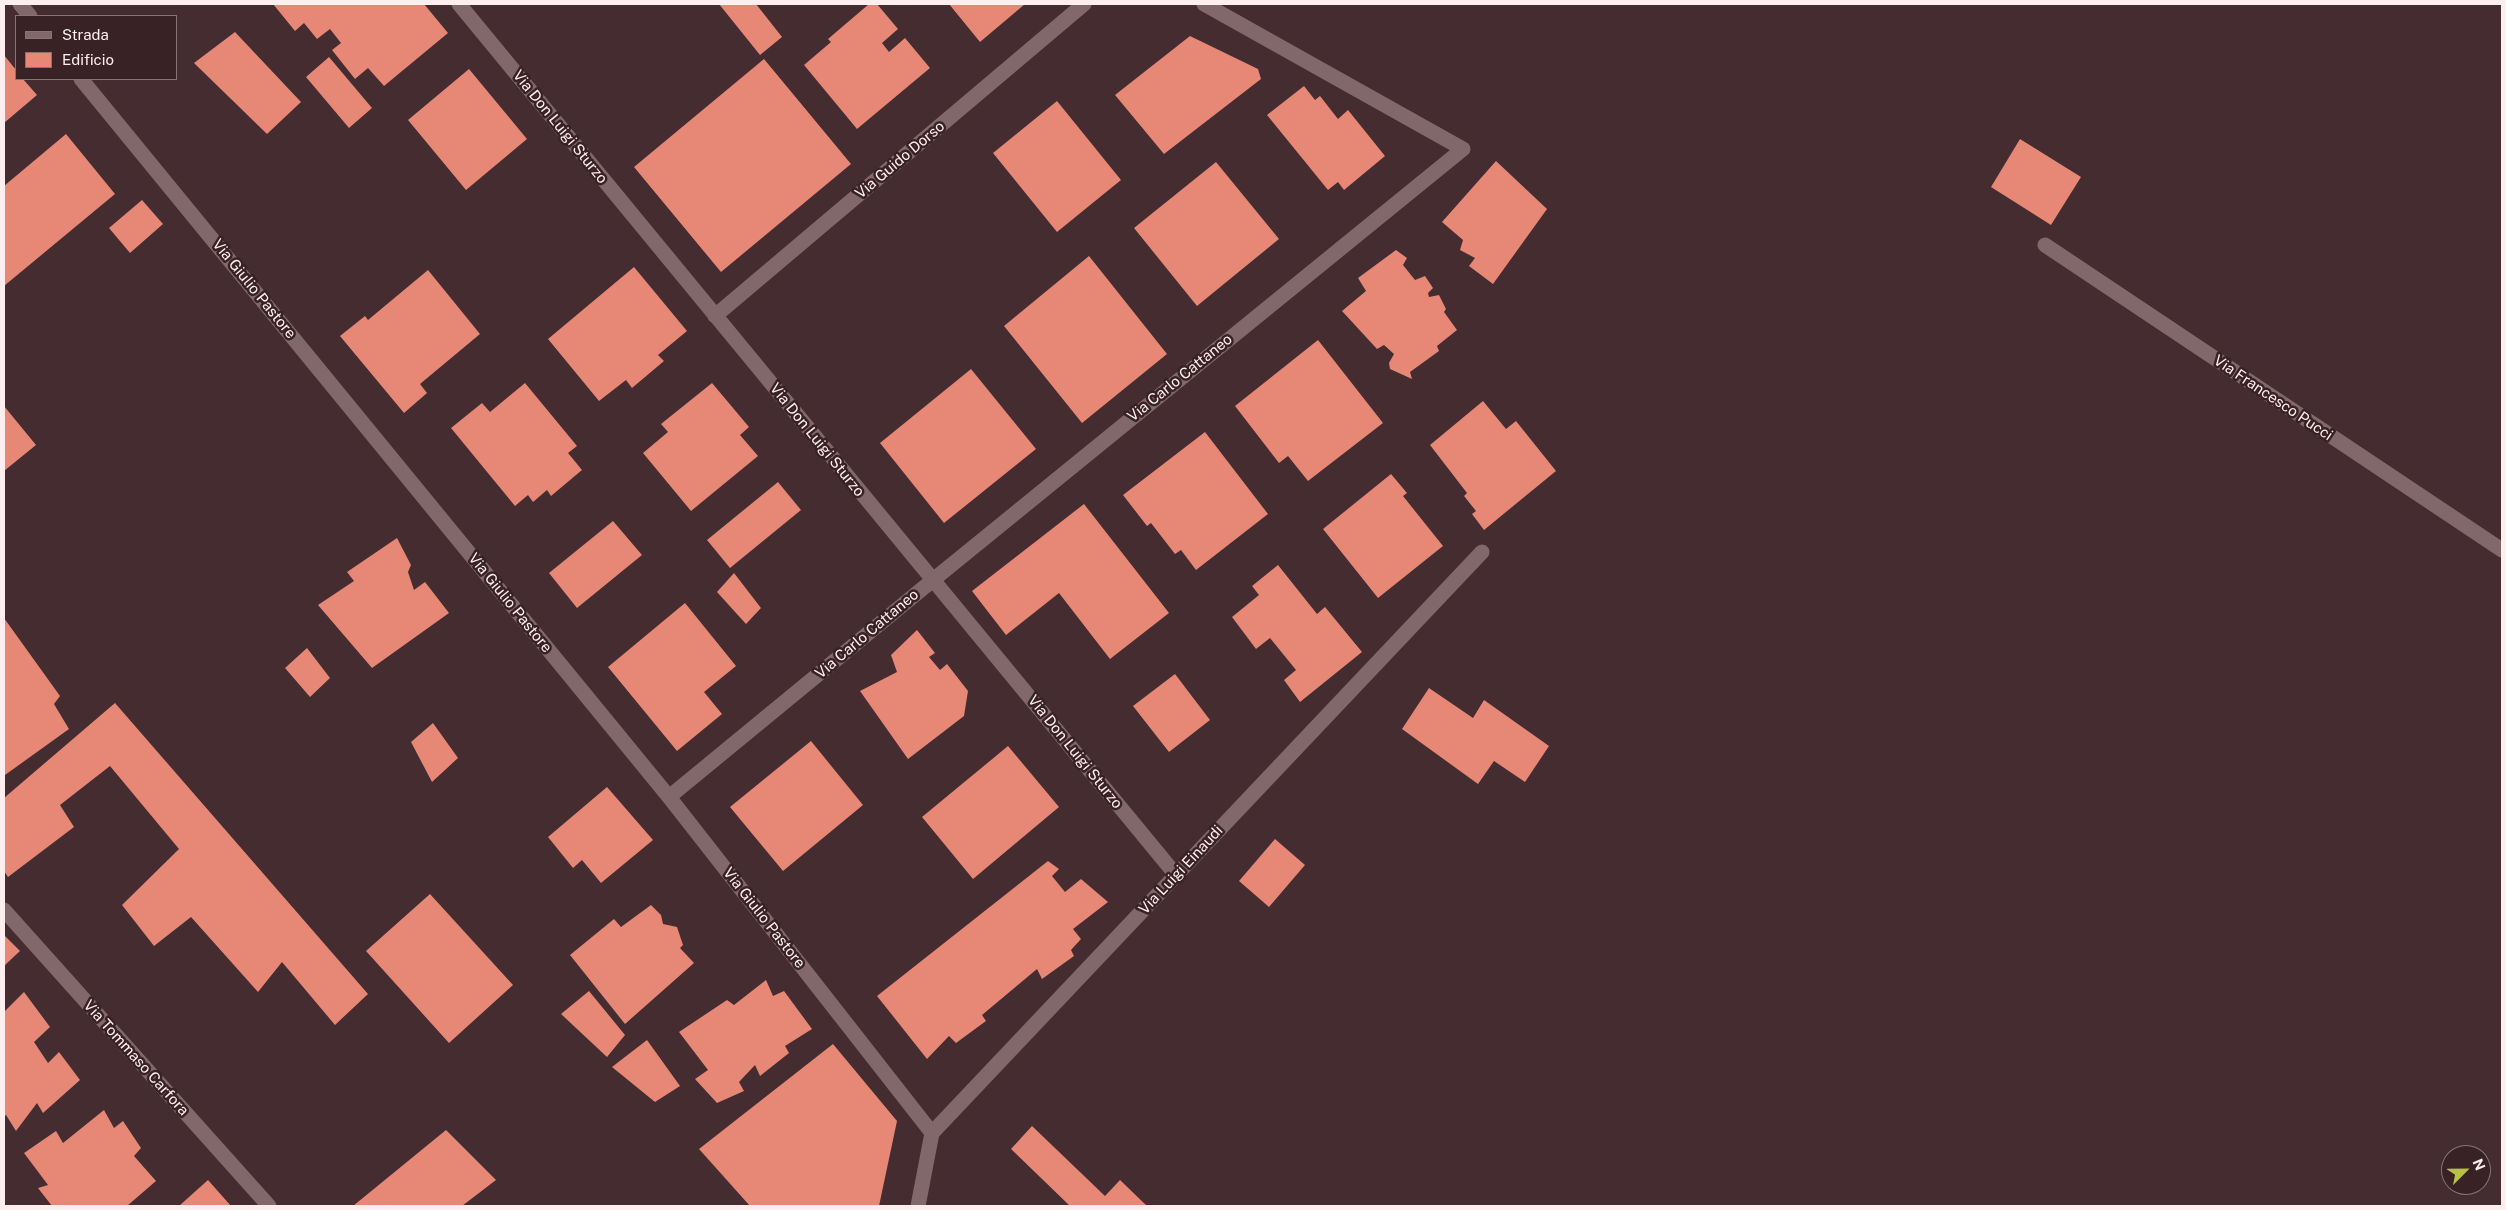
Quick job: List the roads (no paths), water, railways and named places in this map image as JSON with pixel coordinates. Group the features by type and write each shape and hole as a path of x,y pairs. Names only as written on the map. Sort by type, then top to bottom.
{"street":[{"path":"20,4 29,15"},
{"name":"Via Don Luigi Sturzo","path":"459,4 1176,875"},
{"name":"Via Guido Dorso","path":"715,316 1084,4"},
{"name":"Via Carlo Cattaneo","path":"669,798 1463,148 1204,4"},
{"name":"Via Giulio Pastore","path":"82,80 669,798 932,1132"},
{"name":"Via Francesco Pucci","path":"2045,245 2502,550"},
{"name":"Via Luigi Einaudi","path":"932,1132 1482,552"},
{"name":"Via Tommaso Carfora","path":"4,910 269,1206"},
{"path":"918,1206 932,1132"}]}
